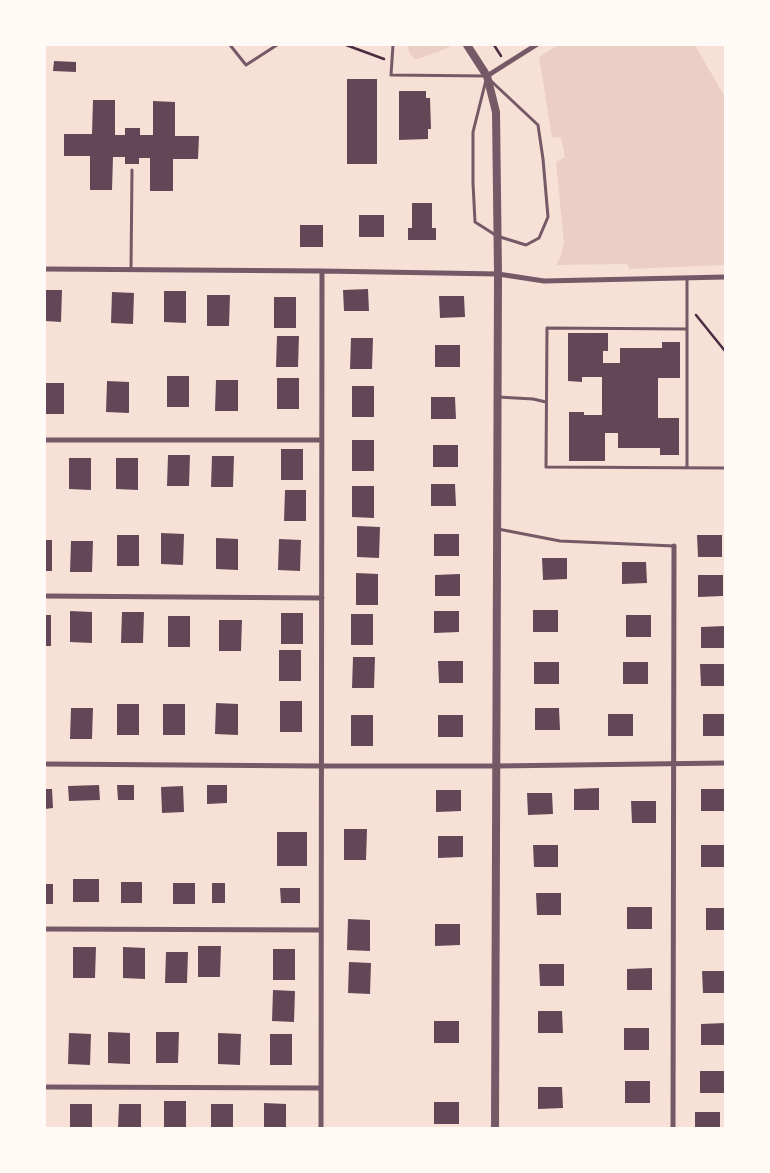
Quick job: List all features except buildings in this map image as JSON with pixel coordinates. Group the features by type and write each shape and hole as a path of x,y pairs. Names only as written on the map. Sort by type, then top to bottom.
{"street":[{"path":"467,45 487,76 496,112 498,274 495,1128"},
{"path":"487,76 536,45"},
{"path":"45,269 498,274 544,281 725,277"},
{"path":"321,1128 322,271"},
{"path":"45,440 322,440"},
{"path":"673,1128 674,546"},
{"path":"45,596 322,598"},
{"path":"45,764 496,766 725,763"},
{"path":"45,929 321,930"},
{"path":"45,1088 321,1088"}],"lane":[{"path":"230,45 246,65 277,45"},
{"path":"393,45 391,75 487,76 538,125 548,217 539,238 526,245 497,236 475,222 473,132 487,76"},
{"path":"131,270 132,170"},
{"path":"687,278 687,468"},
{"path":"687,329 547,328 546,467 725,468"},
{"path":"497,397 533,399 546,402"},
{"path":"497,529 560,541 674,546"}],"path":[{"path":"346,45 392,62"},
{"path":"687,305 725,351"}],"shaded area":[{"path":"408,45 451,45 448,48 418,59 410,54"},
{"path":"558,45 695,45 725,97 725,265 629,269 627,264 556,265 564,243 556,162 565,157 561,138 552,137 539,57"}]}
